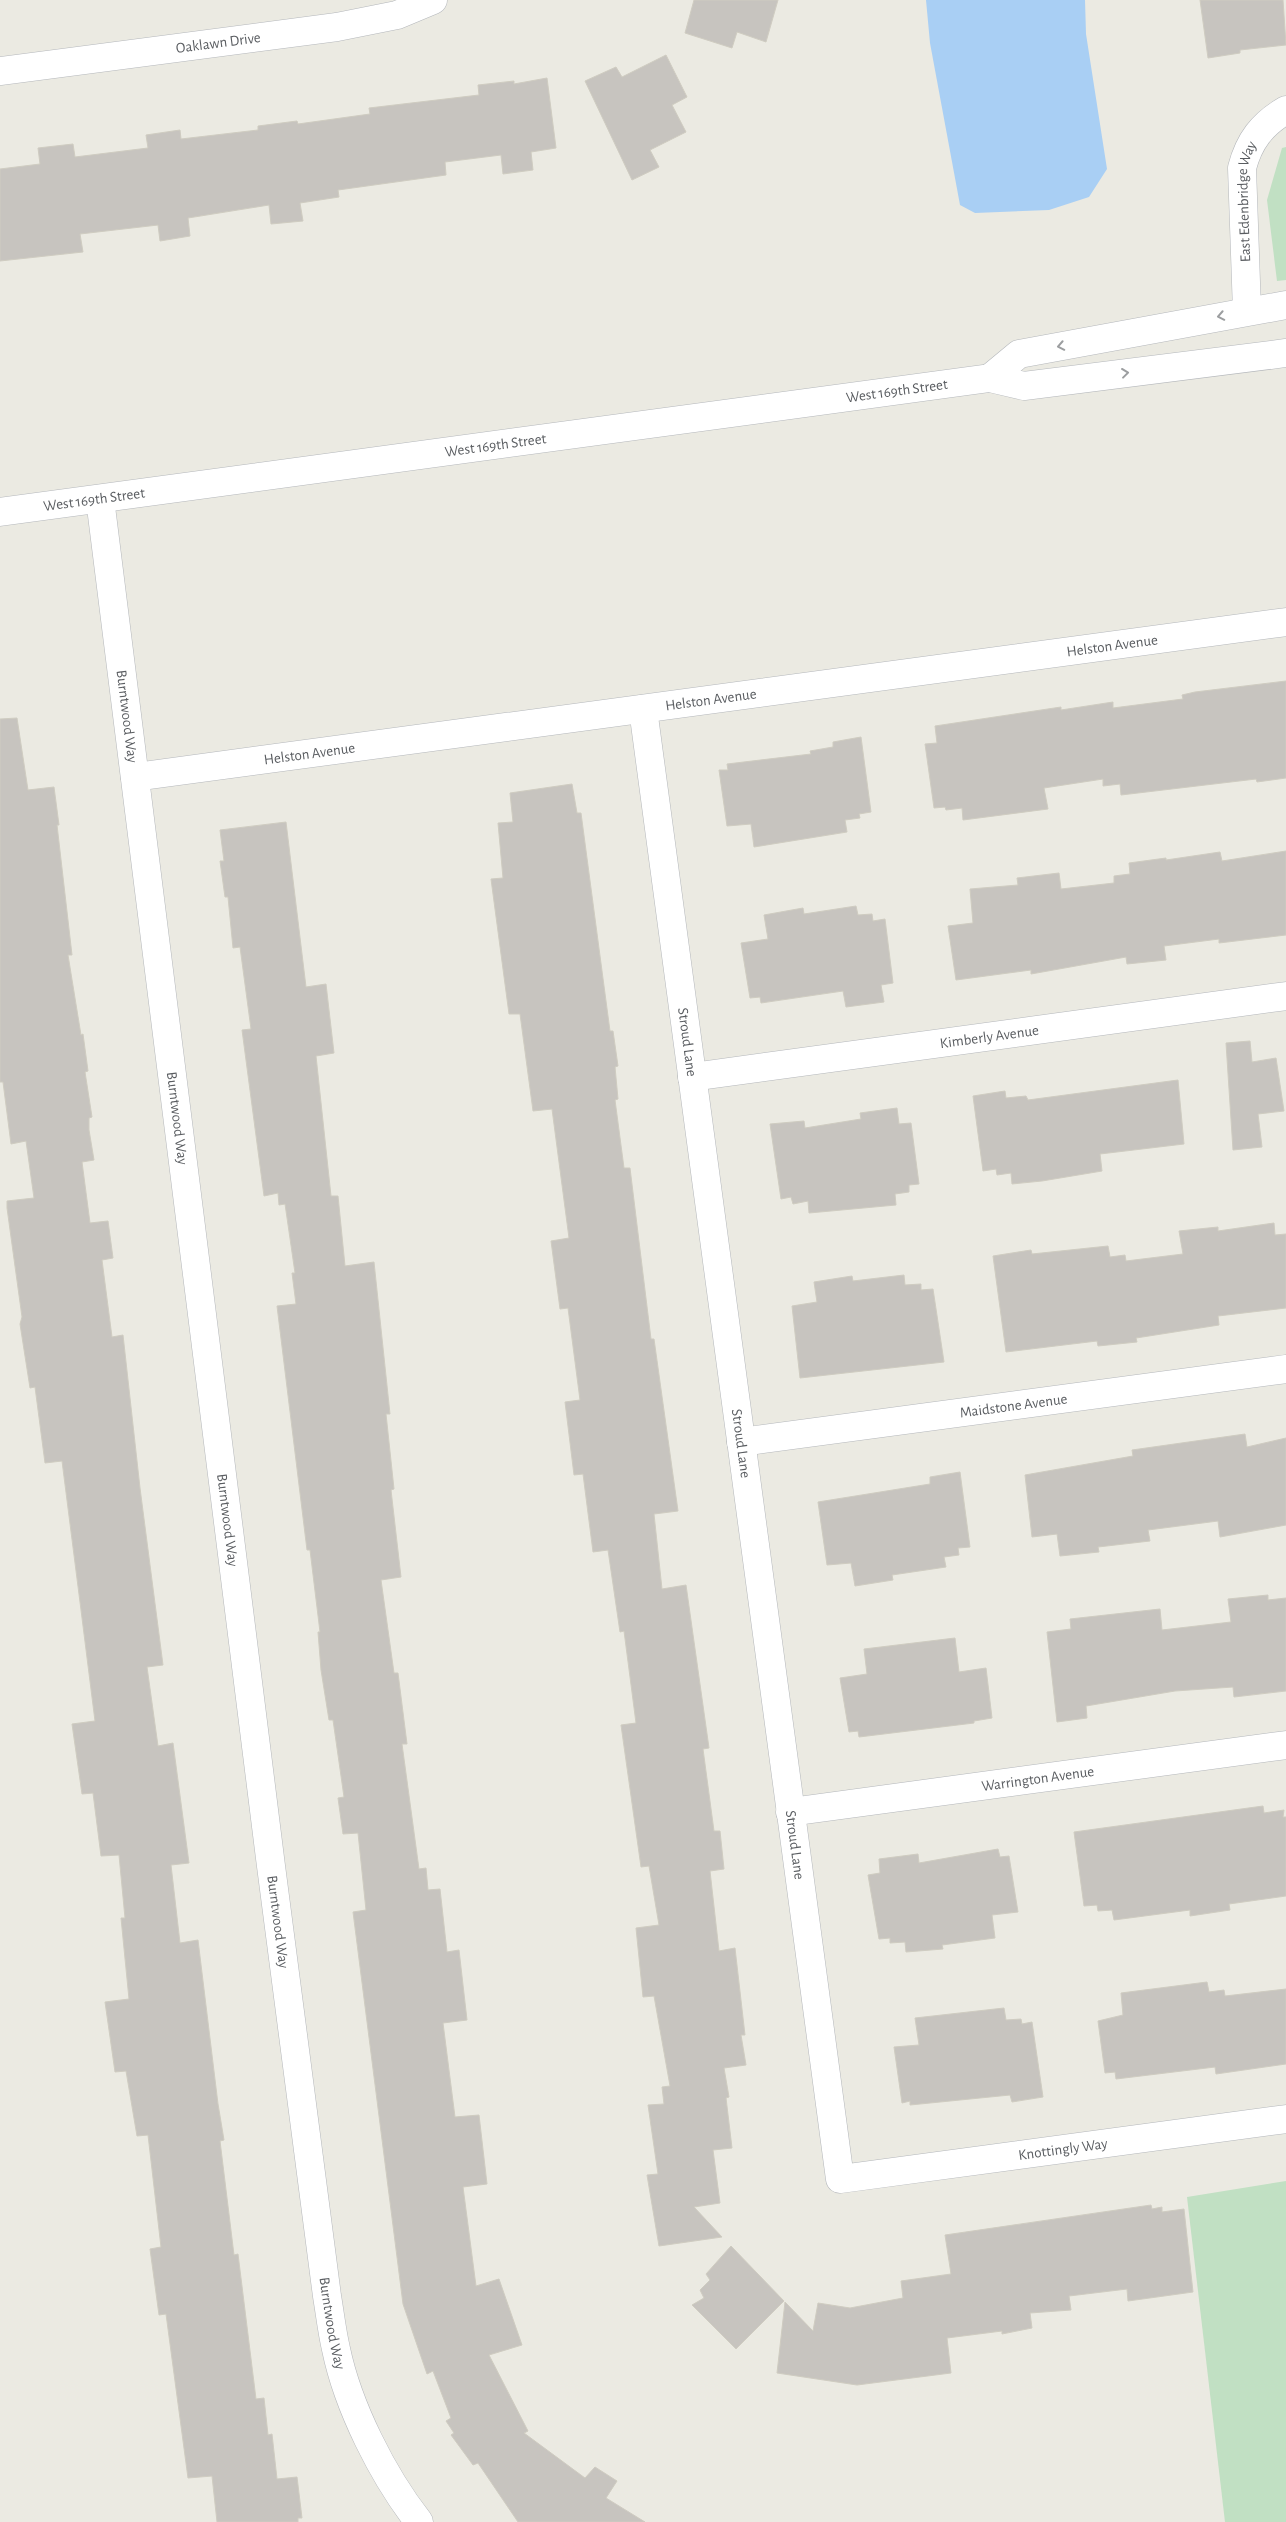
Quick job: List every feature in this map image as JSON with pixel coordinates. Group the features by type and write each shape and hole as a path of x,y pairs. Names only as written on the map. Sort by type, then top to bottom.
{"street":[{"name":"Oaklawn Drive","path":"0,71 337,27 397,15 433,0"},
{"name":"East Edenbridge Way","path":"1246,311 1242,168 1246,150 1255,135 1271,119 1286,110"},
{"path":"990,378 1019,354 1286,305"},
{"name":"West 169th Street","path":"0,512 990,378 1024,386 1286,353"},
{"name":"Burntwood Way","path":"100,499 270,1866 327,2296 336,2351 355,2406 377,2458 405,2504 419,2522"},
{"name":"Helston Avenue","path":"135,777 1286,622"},
{"name":"Stroud Lane","path":"643,709 840,2179"},
{"name":"Kimberly Avenue","path":"692,1077 1286,996"},
{"name":"Maidstone Avenue","path":"741,1442 1286,1369"},
{"name":"Warrington Avenue","path":"790,1812 1286,1744"},
{"name":"Knottingly Way","path":"840,2179 1286,2119"}],"green space":[{"path":"1286,147 1286,280 1277,281 1267,200 1282,148"},
{"path":"1286,2181 1286,2522 1225,2522 1187,2197"}],"water":[{"path":"926,0 1085,0 1086,34 1107,169 1089,197 1049,210 975,213 960,205 930,43"}],"building":[{"path":"694,0 778,0 766,42 737,32 732,48 685,33"},
{"path":"1200,0 1283,0 1286,45 1240,50 1240,53 1208,58"},
{"path":"666,55 687,97 672,105 686,132 650,150 659,167 632,180 585,81 616,67 622,77"},
{"path":"547,78 556,148 531,152 533,170 503,174 501,155 445,162 446,175 338,190 339,197 300,203 303,221 271,224 269,205 188,218 190,236 160,241 158,225 80,234 83,252 0,261 0,169 40,164 38,148 73,144 75,157 148,148 146,135 180,130 181,139 258,130 258,126 297,121 298,124 370,114 369,108 479,95 478,85 514,81 514,84"},
{"path":"1286,681 1286,778 1257,782 1256,779 1121,795 1120,784 1103,786 1103,779 1044,788 1048,809 963,820 962,808 946,810 945,807 934,808 925,744 937,743 935,726 1061,707 1061,710 1113,702 1113,708 1183,699 1182,695 1195,692"},
{"path":"17,718 28,790 54,787 72,955 68,955 81,1035 83,1034 88,1071 85,1072 92,1117 89,1118 89,1130 94,1160 82,1162 90,1223 108,1221 113,1258 102,1260 112,1337 123,1335 140,1488 163,1665 147,1667 158,1746 173,1743 189,1863 171,1865 180,1943 198,1940 224,2140 220,2141 234,2255 238,2254 256,2399 264,2398 268,2435 272,2434 277,2479 297,2477 302,2518 298,2518 298,2522 217,2522 212,2476 188,2478 166,2314 159,2315 150,2249 161,2247 148,2135 137,2136 126,2071 115,2072 105,2002 129,1999 121,1918 125,1918 119,1855 101,1856 93,1793 82,1794 72,1724 95,1721 62,1461 45,1463 35,1387 30,1388 20,1324 22,1317 7,1208 7,1201 34,1198 26,1141 11,1144 3,1082 0,1082 0,719"},
{"path":"861,737 871,812 859,814 860,818 845,820 847,832 754,847 751,824 727,826 719,770 728,770 727,764 811,754 810,751 833,747 833,742"},
{"path":"572,784 577,813 581,813 610,1031 613,1031 618,1066 615,1067 618,1099 615,1100 624,1168 630,1168 651,1339 654,1339 678,1511 654,1514 662,1589 686,1585 709,1748 703,1749 714,1831 720,1831 724,1869 710,1871 719,1951 735,1948 745,2035 741,2035 746,2065 724,2068 729,2097 726,2098 732,2148 713,2150 720,2203 694,2207 722,2237 659,2246 647,2175 658,2174 648,2105 664,2104 662,2087 670,2086 654,1996 643,1997 636,1928 659,1925 649,1866 641,1867 621,1725 636,1723 624,1631 620,1632 608,1550 593,1552 583,1474 574,1475 565,1402 580,1400 568,1308 560,1309 551,1241 569,1238 552,1109 533,1111 520,1014 509,1014 491,879 503,878 498,823 513,822 510,793"},
{"path":"286,822 306,987 326,984 334,1053 316,1056 331,1196 338,1196 345,1266 374,1262 390,1414 386,1414 394,1489 391,1490 401,1577 381,1580 394,1673 398,1673 407,1744 402,1744 419,1869 426,1868 428,1890 440,1889 447,1952 459,1950 467,2020 443,2023 455,2117 479,2115 487,2184 463,2187 476,2286 499,2279 522,2345 489,2355 528,2431 524,2433 585,2478 595,2467 617,2481 606,2498 645,2522 518,2522 478,2463 473,2465 451,2435 454,2433 446,2421 451,2418 433,2371 427,2374 403,2304 353,1912 366,1910 358,1833 343,1834 338,1798 344,1797 333,1720 329,1720 321,1670 318,1632 320,1632 310,1550 307,1550 277,1306 296,1304 292,1273 295,1273 285,1204 279,1205 278,1193 264,1196 242,1030 251,1029 240,947 233,948 228,897 225,897 220,861 224,861 220,830"},
{"path":"1286,851 1286,935 1219,943 1219,939 1164,946 1166,960 1127,964 1126,957 1031,974 1031,970 956,980 948,926 973,923 970,889 1018,885 1017,878 1059,873 1061,889 1114,883 1114,876 1130,874 1129,863 1220,852 1222,861"},
{"path":"856,906 858,915 872,914 873,921 885,919 893,983 881,985 884,1002 846,1007 843,991 761,1003 760,997 750,998 741,943 768,939 764,915 803,908 804,914"},
{"path":"1250,1041 1252,1062 1276,1058 1284,1111 1258,1114 1262,1147 1233,1150 1226,1043"},
{"path":"1178,1080 1184,1144 1100,1154 1102,1171 1042,1181 1012,1184 1011,1173 997,1175 996,1169 983,1171 973,1096 1005,1091 1006,1098 1026,1096 1028,1100"},
{"path":"897,1108 899,1124 911,1123 919,1184 909,1185 909,1192 895,1194 896,1205 809,1213 808,1201 793,1204 791,1197 781,1199 770,1124 804,1121 805,1128 861,1119 860,1113"},
{"path":"1274,1223 1275,1235 1286,1234 1286,1308 1218,1316 1219,1325 1136,1338 1137,1342 1098,1346 1097,1341 1006,1352 993,1256 1031,1250 1032,1254 1108,1246 1110,1257 1125,1255 1126,1261 1183,1254 1179,1231 1218,1227 1218,1231"},
{"path":"904,1275 905,1285 921,1284 921,1290 933,1289 944,1362 800,1378 792,1306 817,1302 814,1282 852,1276 853,1281"},
{"path":"1245,1434 1247,1447 1286,1438 1286,1525 1220,1537 1218,1521 1148,1530 1150,1541 1098,1547 1099,1552 1060,1556 1057,1534 1032,1537 1025,1475 1133,1456 1132,1450"},
{"path":"960,1472 970,1547 958,1548 959,1555 944,1557 946,1567 892,1575 893,1580 855,1586 851,1563 827,1565 818,1502 930,1484 930,1477"},
{"path":"1268,1595 1268,1600 1286,1598 1286,1691 1234,1697 1233,1687 1175,1691 1086,1706 1087,1718 1057,1722 1047,1632 1071,1629 1070,1619 1160,1609 1162,1630 1231,1622 1228,1599"},
{"path":"955,1638 959,1672 986,1668 992,1718 974,1721 974,1723 859,1737 858,1731 849,1732 840,1678 867,1674 864,1649"},
{"path":"1263,1806 1264,1813 1284,1810 1283,1817 1286,1817 1286,1896 1229,1904 1230,1910 1190,1916 1190,1910 1114,1920 1112,1910 1098,1911 1097,1905 1084,1906 1074,1832"},
{"path":"998,1849 1000,1857 1009,1856 1018,1912 992,1915 995,1938 942,1945 943,1949 906,1952 905,1942 890,1943 890,1938 879,1939 868,1875 880,1873 879,1859 918,1854 919,1863"},
{"path":"1207,1982 1209,1992 1224,1990 1225,1996 1286,1989 1286,2064 1216,2074 1215,2067 1116,2079 1115,2072 1105,2073 1098,2021 1123,2015 1121,1993"},
{"path":"1004,2008 1006,2020 1021,2019 1022,2024 1032,2022 1043,2097 1012,2102 1010,2095 910,2105 910,2101 902,2103 894,2047 919,2045 915,2018"},
{"path":"1151,2205 1152,2209 1162,2207 1162,2212 1184,2209 1193,2292 1128,2301 1127,2289 1069,2296 1071,2310 1030,2313 1032,2328 1002,2334 1002,2331 947,2338 951,2373 857,2385 777,2373 785,2302 813,2331 818,2303 850,2308 903,2298 901,2281 951,2274 945,2235"},
{"path":"731,2246 784,2301 736,2349 692,2305 704,2298 700,2290 710,2280 706,2274"}]}
